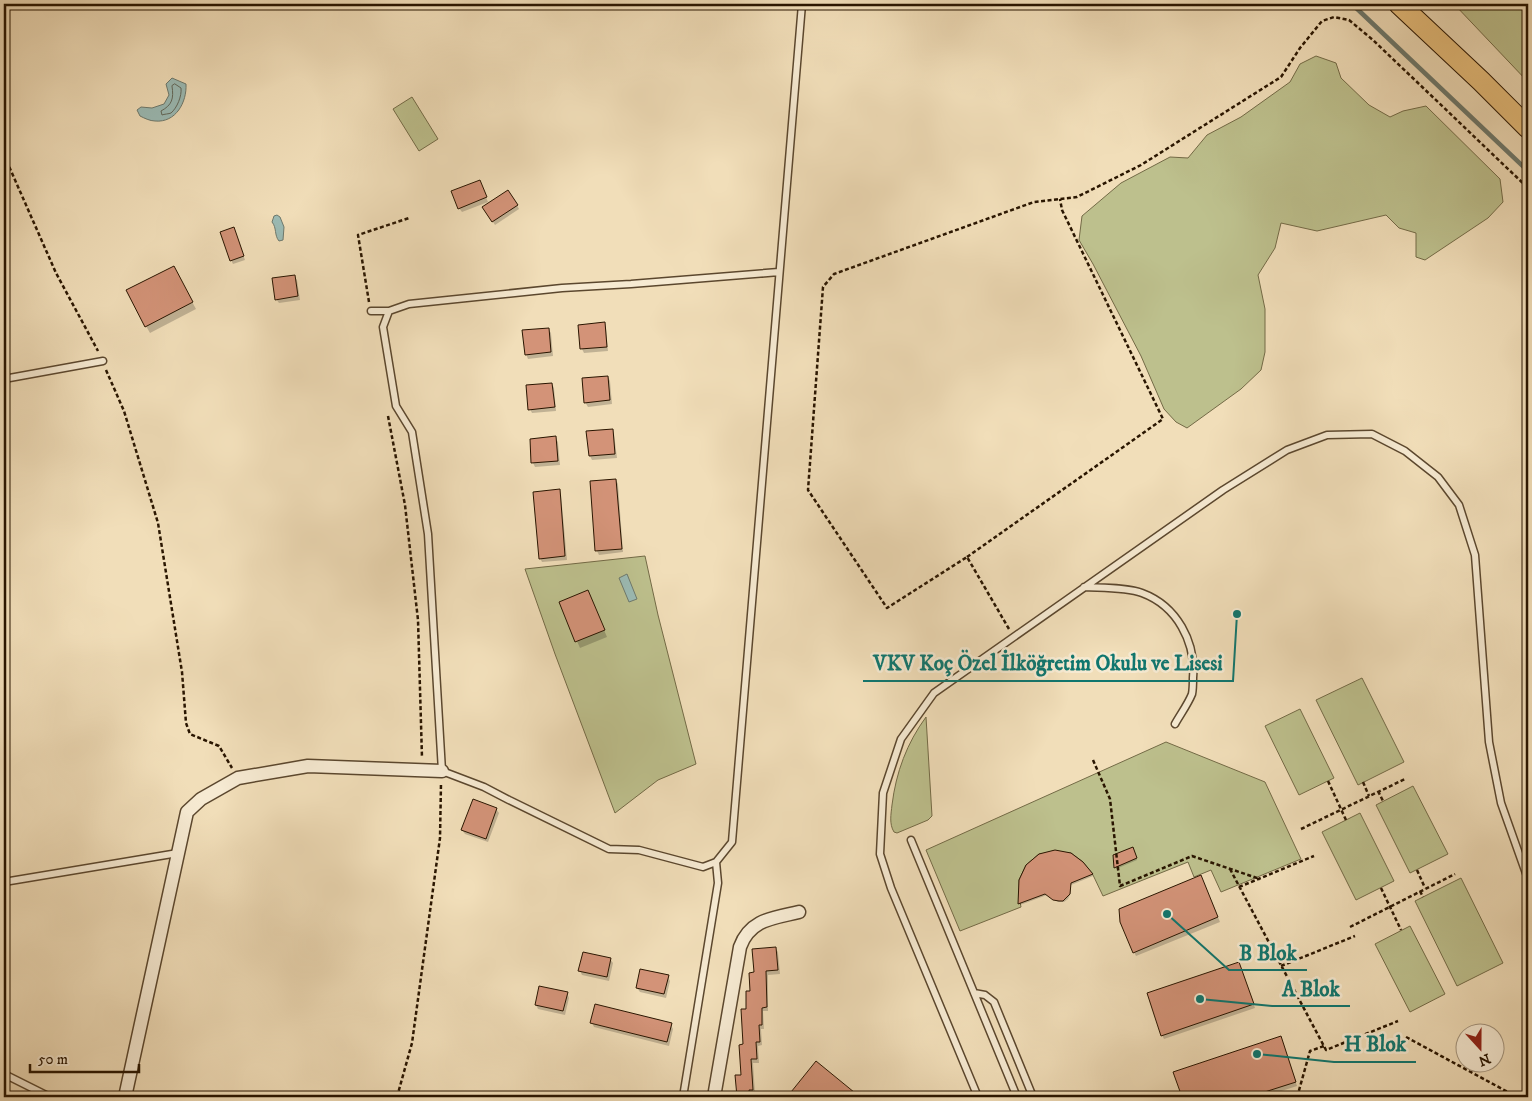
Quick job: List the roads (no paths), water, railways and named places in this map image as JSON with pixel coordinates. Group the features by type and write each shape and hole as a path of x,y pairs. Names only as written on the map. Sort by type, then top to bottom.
{"main road":[{"path":"1399,4 1528,128"}],"street":[{"path":"125,1097 187,812 201,800 238,778 308,766 442,771"},
{"path":"714,1097 740,947 743,939 747,932 760,923 799,912"}],"lane":[{"path":"389,311 383,327 396,406 412,432 428,534 442,771 484,787 609,849 639,850 703,867 716,862 732,842 802,4"},
{"path":"371,311 389,311 409,304 553,289 779,272"},
{"path":"4,379 102,361"},
{"path":"978,1097 891,888 880,854 883,793 902,739 934,693 1223,490 1287,450 1327,435 1372,434 1405,451 1438,477 1460,504 1475,555 1489,742 1501,803 1528,879"},
{"path":"1084,588 1140,592 1167,609 1180,624 1190,643 1194,664 1192,693 1175,724"},
{"path":"911,840 1017,1097"},
{"path":"4,882 178,853"},
{"path":"683,1097 718,883 716,862"},
{"path":"974,993 985,996 994,1002 1033,1097"},
{"path":"4,1074 50,1097"}],"water":[{"path":"172,78 186,84 185,98 179,110 169,119 162,121 155,121 140,116 137,110 141,107 152,108 164,104 169,95 166,84"},
{"path":"274,216 280,217 284,227 283,240 279,241 272,222"},
{"path":"627,574 637,599 629,602 619,578"}],"waterway":[{"path":"1352,4 1528,171"}],"place":[{"name":"VKV Koç Özel İlköğretim Okulu ve Lisesi","path":"1237,614"},
{"name":"B Blok","path":"1167,914"},
{"name":"A Blok","path":"1200,999"},
{"name":"H Blok","path":"1257,1054"}]}
